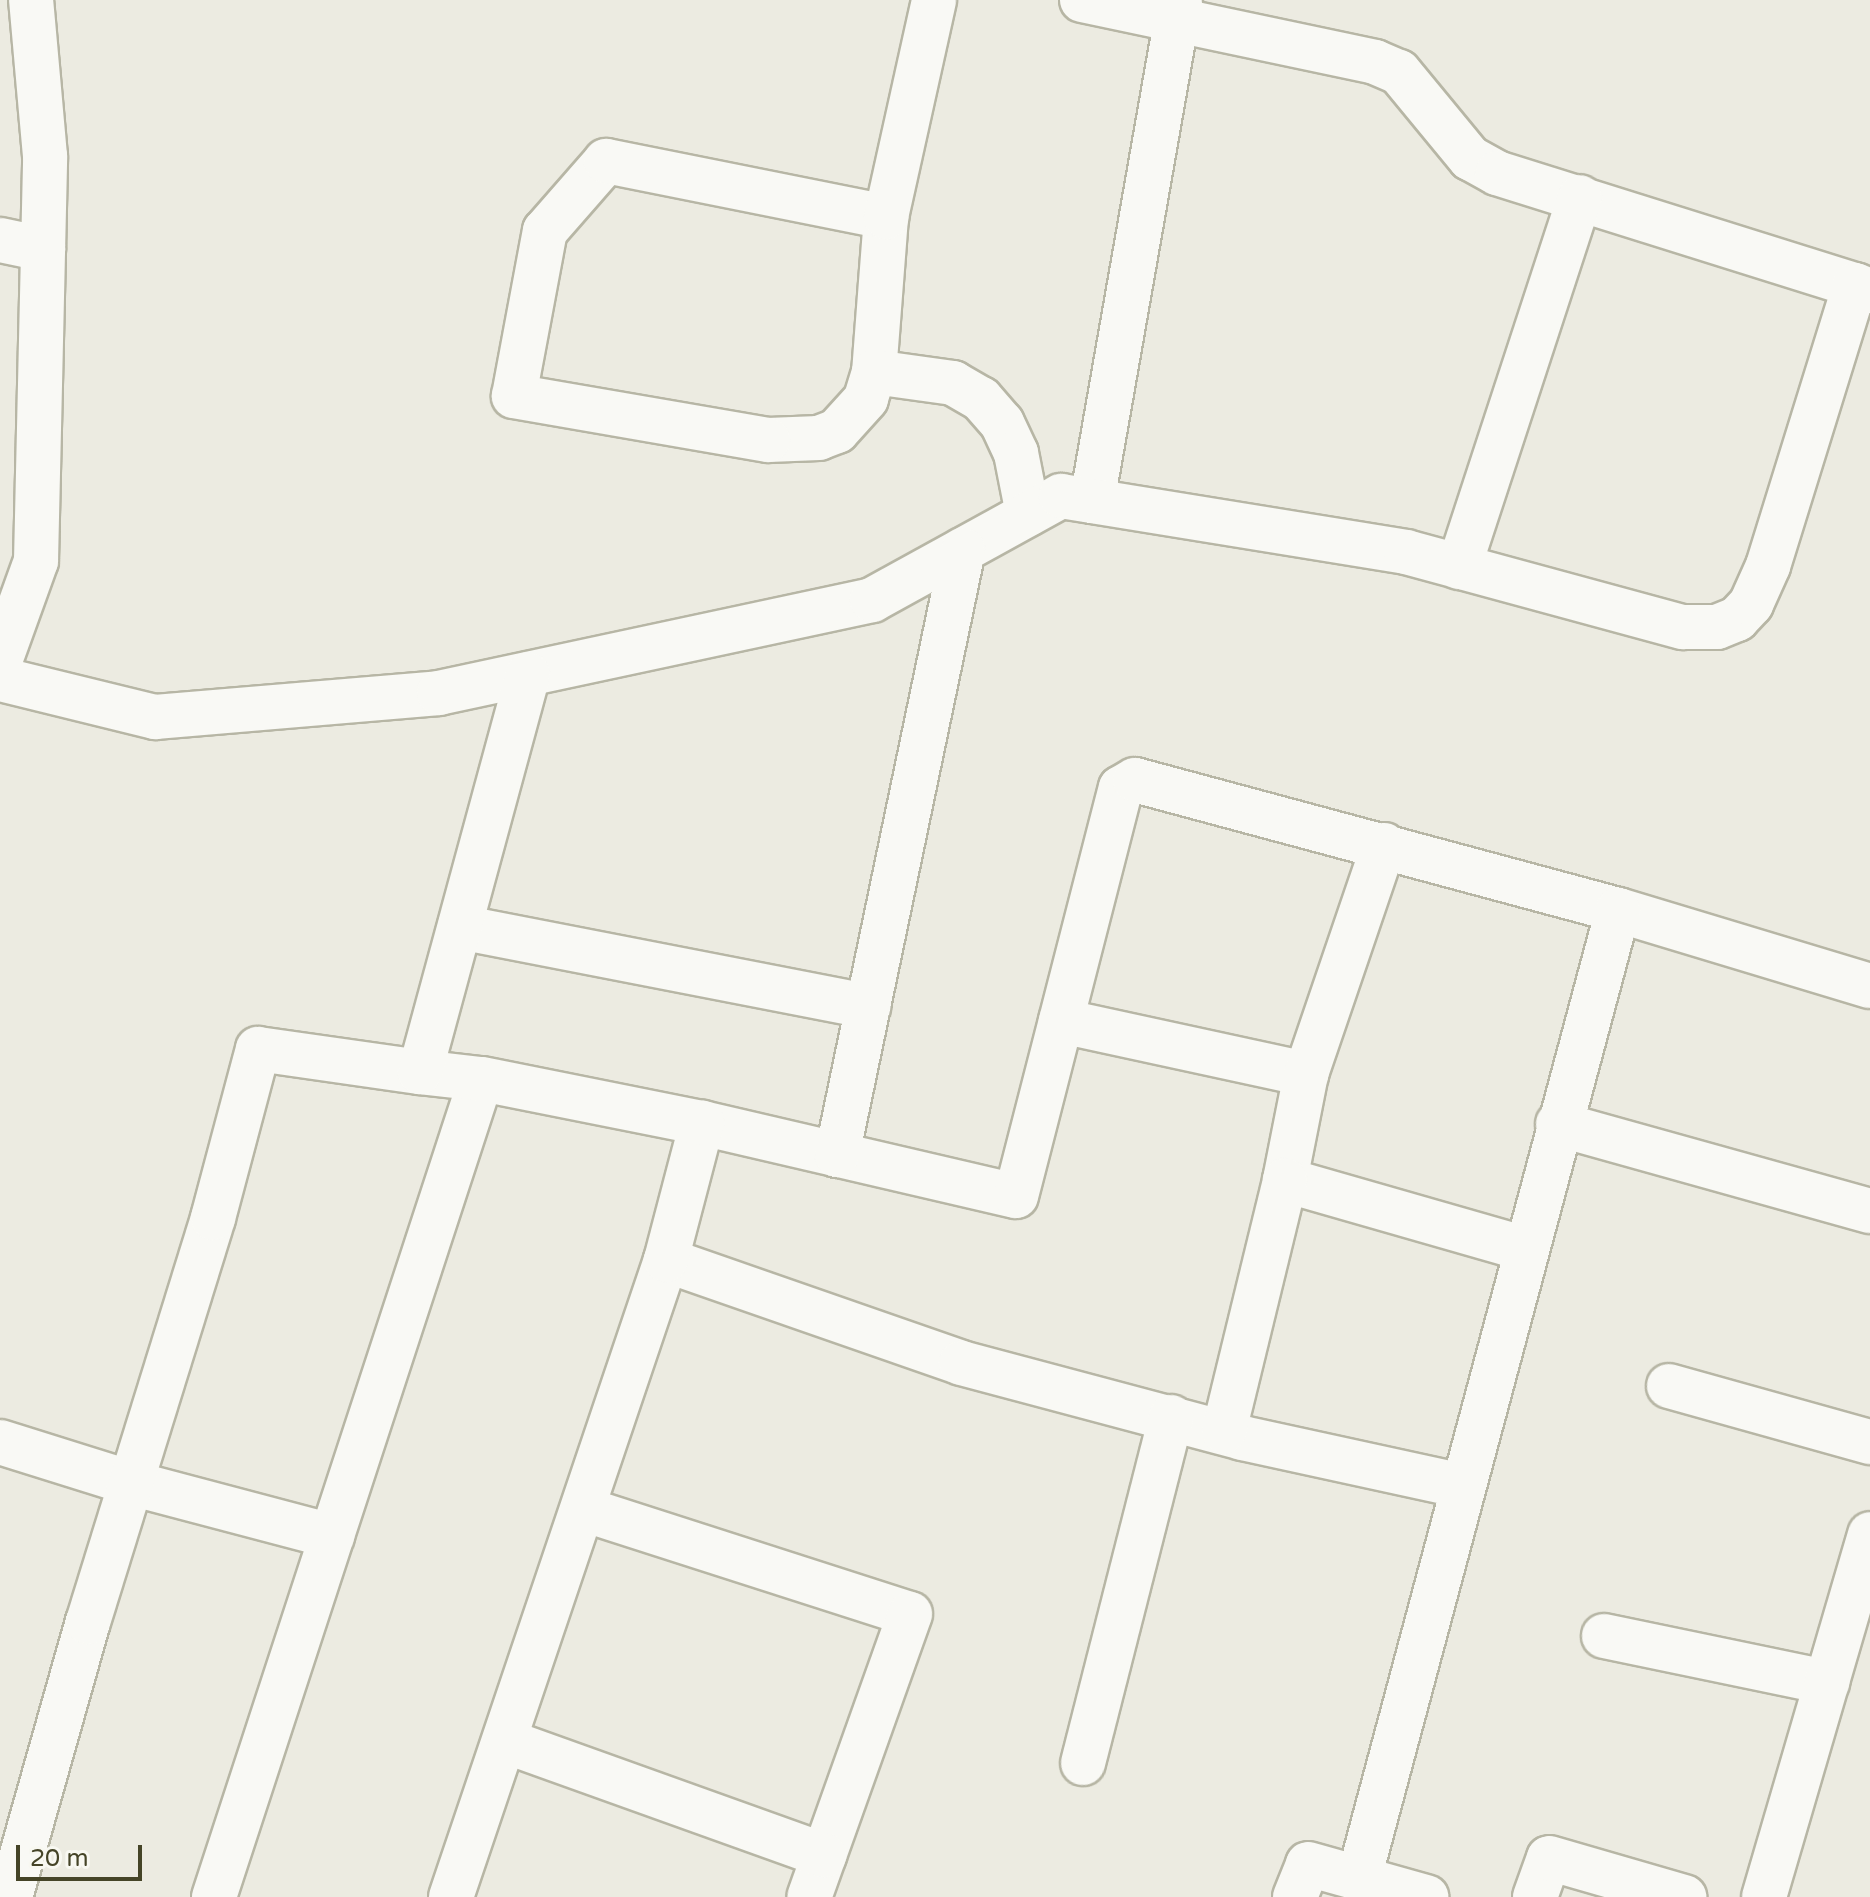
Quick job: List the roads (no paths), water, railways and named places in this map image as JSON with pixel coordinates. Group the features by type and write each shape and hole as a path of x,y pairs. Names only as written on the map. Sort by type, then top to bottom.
{"street":[{"path":"886,217 606,161 545,231 514,396 768,440 819,438 852,419 866,399 874,372 886,217 934,0"},
{"path":"0,679 155,717 439,693 872,600 1061,496 1406,552 1683,627 1717,627 1737,619 1751,604 1768,566 1862,288 1497,173 1470,158 1415,88 1375,62 1179,10 1082,0"},
{"path":"1092,501 1179,10"},
{"path":"0,661 36,561 45,156 22,21"},
{"path":"1459,567 1580,197"},
{"path":"0,240 43,249"},
{"path":"874,372 953,383 981,399 1002,423 1016,453 1028,514"},
{"path":"837,1155 963,550"},
{"path":"420,1072 528,674"},
{"path":"10,1897 131,1483 213,1218 258,1049 481,1079 702,1123 1016,1196 1121,788 1127,783 1146,779 1618,910 1870,986"},
{"path":"1224,1431 1285,1180 1306,1074 1384,845"},
{"path":"1359,1878 1558,1124 1618,910"},
{"path":"460,927 868,1006"},
{"path":"1061,1021 1306,1074"},
{"path":"214,1897 481,1079"},
{"path":"451,1897 666,1260 702,1123"},
{"path":"1558,1124 1870,1211"},
{"path":"1285,1180 1525,1249"},
{"path":"666,1260 961,1363 1224,1431 1462,1486"},
{"path":"1669,1386 1870,1442"},
{"path":"1083,1763 1171,1417"},
{"path":"0,1442 131,1483 332,1536"},
{"path":"583,1509 910,1614 809,1897"},
{"path":"1764,1897 1870,1534"},
{"path":"1604,1636 1827,1682"},
{"path":"505,1741 824,1855"},
{"path":"1535,1897 1549,1858 1684,1897"},
{"path":"1295,1897 1308,1864 1426,1897"}]}
